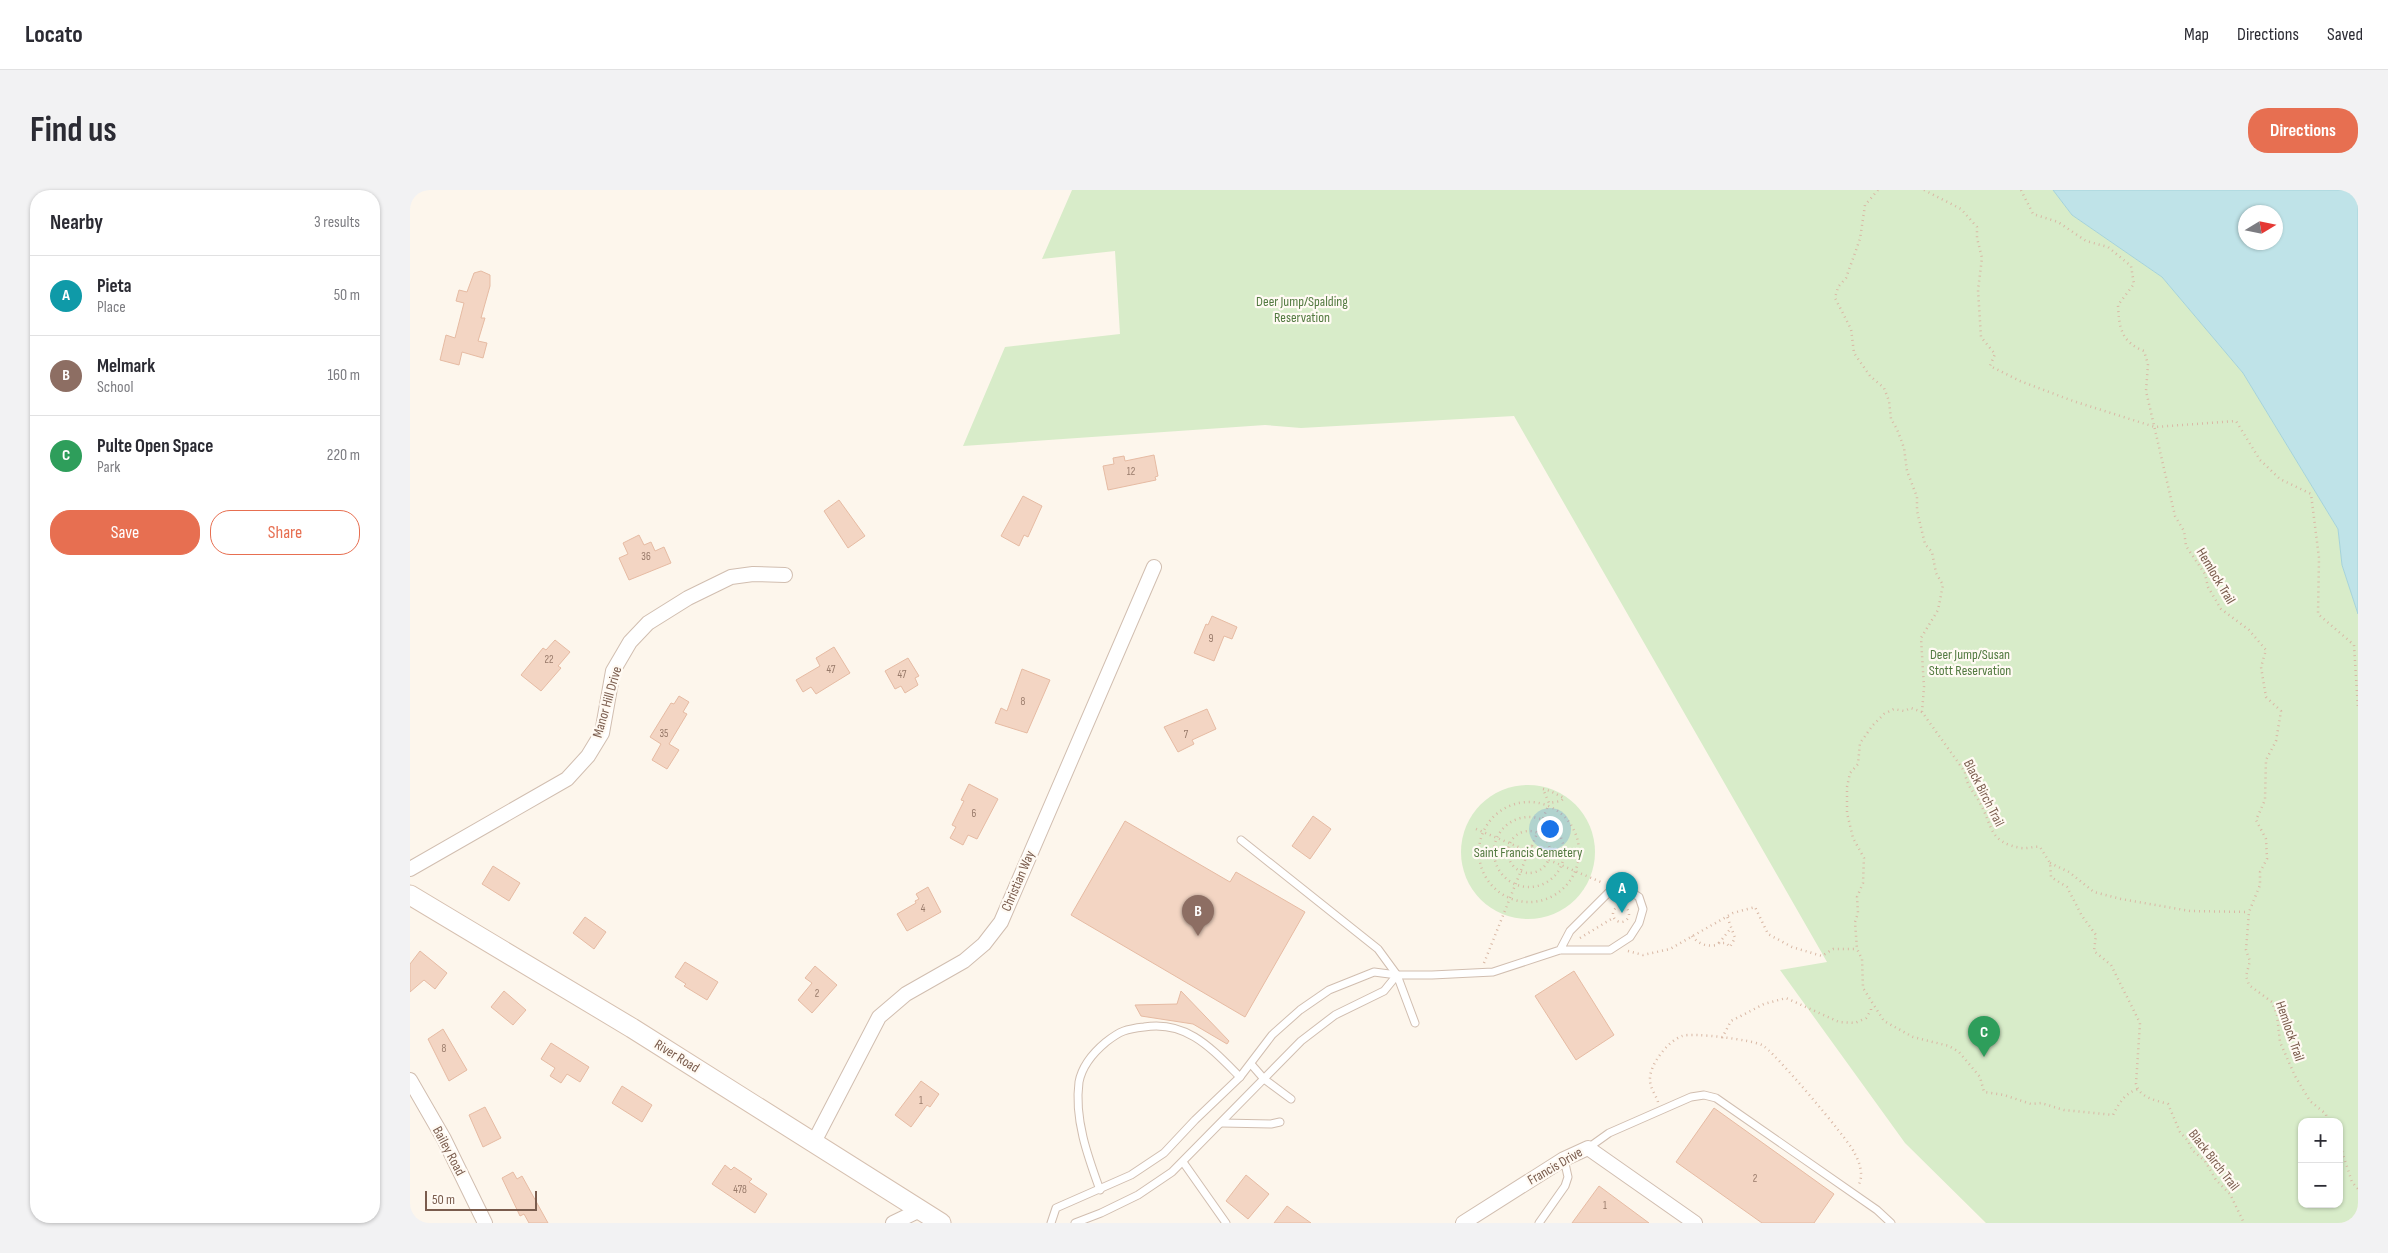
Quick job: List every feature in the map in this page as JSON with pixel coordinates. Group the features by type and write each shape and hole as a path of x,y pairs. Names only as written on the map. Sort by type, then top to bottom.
{"main road":[{"name":"River Road","path":"410,895 632,1028 941,1223"}],"street":[{"name":"Christian Way","path":"814,1142 879,1017 906,994 964,961 984,944 1001,922 1154,567"},
{"name":"Manor Hill Drive","path":"410,869 567,780 588,756 602,733 613,671 630,642 648,623 688,598 731,577 753,574 785,575"},
{"name":"Bailey Road","path":"410,1080 444,1139 485,1223"},
{"name":"Francis Drive","path":"1463,1223 1564,1159 1588,1148 1695,1223"},
{"path":"893,1223 920,1210"}],"lane":[{"path":"1241,840 1378,949 1397,975 1415,1023"},
{"path":"1051,1223 1056,1208 1131,1175 1164,1153 1194,1120 1240,1077 1272,1035 1300,1010 1329,990 1374,972 1397,975 1493,972 1560,950 1610,950 1630,937 1639,923 1643,909 1639,898 1628,890 1614,888 1570,931 1560,950"},
{"path":"1075,1223 1138,1195 1172,1172 1301,1041 1335,1015 1384,991 1397,975"},
{"path":"1100,1190 1089,1160 1079,1113 1080,1081 1086,1063 1100,1047 1120,1031 1159,1025 1179,1029 1197,1037 1240,1077"},
{"path":"1251,1064 1264,1078 1292,1099"},
{"path":"1588,1148 1609,1133 1691,1096 1704,1095 1716,1098 1854,1194 1891,1223"},
{"path":"1222,1123 1271,1124 1280,1122"},
{"path":"1539,1223 1565,1186 1568,1178 1564,1159"},
{"path":"1183,1162 1226,1223"}],"path":[{"path":"1878,190 1865,205 1860,239 1846,278 1838,287 1835,298 1851,329 1854,353 1870,376 1884,388 1891,419 1897,428 1904,448 1907,471 1917,497 1917,511 1925,544 1932,552 1936,573 1943,585 1938,610 1921,638 1924,687 1922,712 1911,708 1904,711 1894,708 1884,714 1860,743 1858,764 1850,774 1847,787 1847,812 1853,838 1864,858 1863,883 1856,901 1859,908 1855,922 1857,949 1862,959 1863,988 1871,1004 1884,1021 1913,1037 1949,1046 1959,1052 1980,1077 1984,1092 2004,1095 2031,1104 2042,1103 2064,1110 2113,1114 2119,1102 2132,1091 2138,1089"},
{"path":"1924,190 1961,209 1977,227 1977,238 1982,258 1978,290 1981,337 1995,354 1990,366 2020,381 2073,401 2155,427 2236,421 2260,460 2280,480 2311,494 2319,558 2318,614 2354,645 2358,709"},
{"name":"Hemlock Trail","path":"2021,190 2033,214 2058,222 2086,241 2108,247 2131,266 2134,284 2118,305 2119,326 2132,346 2144,351 2148,364 2146,391 2175,516 2184,531 2186,546 2205,574 2208,587 2221,609 2249,630 2266,650 2260,667 2266,697 2281,711 2276,741 2266,760 2265,800 2256,820 2266,839 2267,859 2260,872 2260,885 2249,912 2246,950 2250,961 2246,976 2249,985 2272,1002 2277,1015 2280,1042 2295,1076 2310,1101 2326,1114 2326,1118"},
{"name":"Black Birch Trail","path":"1922,712 1965,772 1968,783 1984,810 1986,820 1994,835 2014,846 2023,848 2040,847 2050,863 2051,877 2067,888 2082,916 2096,935 2094,952 2111,965 2140,1023 2138,1089 2144,1096 2168,1104 2180,1132 2188,1141 2192,1150 2205,1161 2218,1183 2230,1194 2244,1223"},
{"path":"1549,804 1530,802 1510,806 1494,816 1483,832 1479,851 1483,870 1494,886 1510,898 1529,901 1549,898 1565,886 1575,871 1578,857 1574,832 1564,817 1549,804 1543,790 1550,790 1564,798 1561,801 1549,804"},
{"path":"1532,846 1549,804"},
{"path":"1529,816 1543,819 1556,829 1563,842 1564,856 1562,865 1552,879 1540,885 1528,887 1515,884 1505,877 1497,867 1494,855 1496,838 1501,830 1514,820 1529,816"},
{"path":"1476,829 1523,849"},
{"path":"1537,832 1549,845 1548,860 1544,866 1535,872 1521,871 1510,862 1508,850 1510,844 1520,833 1537,832"},
{"path":"1523,849 1528,845 1532,846"},
{"path":"1532,846 1535,849 1535,854"},
{"path":"1523,849 1523,855 1526,858"},
{"path":"1535,854 1614,888"},
{"path":"1526,858 1530,858 1535,854"},
{"path":"1480,972 1526,858"},
{"path":"2050,863 2069,872 2094,892 2121,899 2190,911 2249,912"},
{"path":"1618,906 1623,906 1629,912 1627,919 1623,922 1618,922 1613,918 1614,910 1618,906"},
{"path":"1610,950 1655,954 1670,949 1732,913 1755,907 1768,934 1792,947 1822,956 1833,949 1857,949"},
{"path":"1692,936 1695,940 1706,945 1726,943 1730,947 1735,938 1727,916"},
{"path":"1560,950 1613,918"},
{"path":"1719,943 1731,928"},
{"path":"1722,1038 1731,1021 1764,1004 1786,998 1839,1022 1855,1023 1866,1018 1871,1010 1871,1004"},
{"path":"1871,1010 1876,1011"},
{"path":"1661,1110 1650,1080 1652,1068 1662,1051 1682,1036 1697,1035 1763,1045 1844,1135 1855,1152 1862,1178 1854,1194"},
{"path":"2343,1154 2352,1182 2358,1189"}],"green space":[{"path":"1072,190 2053,190 2072,215 2162,277 2243,373 2338,529 2342,565 2358,614 2358,1223 1986,1223 1905,1143 1780,970 1827,962 1514,416 1301,428 1265,425 963,446 1005,347 1120,334 1115,251 1042,259"},
{"name":"Saint Francis Cemetery","path":"1528,785 1553,791 1575,805 1589,827 1595,852 1589,877 1575,899 1553,913 1528,919 1503,913 1481,899 1467,877 1461,852 1467,827 1481,805 1503,791"}],"water":[{"path":"2053,190 2358,190 2358,614 2342,565 2338,529 2243,373 2162,277 2072,215"}],"building":[{"path":"481,271 490,275 490,286 481,318 485,318 478,341 487,343 483,358 462,352 459,365 440,360 446,335 455,338 464,303 456,301 459,290 467,292 474,273"},
{"path":"1154,455 1158,476 1155,477 1156,480 1108,490 1103,466 1114,464 1113,458 1124,456 1125,461"},
{"path":"1023,496 1042,506 1028,537 1024,535 1019,546 1001,536"},
{"path":"839,500 865,536 848,548 824,511"},
{"path":"639,535 644,545 651,542 655,551 664,547 671,563 629,580 619,558 628,554 623,543"},
{"path":"1212,616 1237,627 1232,639 1224,636 1214,661 1194,653 1206,624 1208,625"},
{"path":"555,640 570,652 558,666 561,668 541,691 521,675 543,648 546,650"},
{"path":"834,647 850,673 816,694 811,687 803,692 796,680 820,666 816,658"},
{"path":"908,658 919,676 915,678 918,685 905,693 901,686 895,689 885,671"},
{"path":"1022,669 1050,680 1027,733 995,723 1001,708 1007,711"},
{"path":"679,696 689,702 683,712 687,714 669,744 679,750 667,769 652,760 661,744 650,737 671,703 674,704"},
{"path":"1207,709 1216,729 1192,740 1194,744 1178,752 1164,727"},
{"path":"969,784 998,799 977,839 968,835 963,845 950,838 956,827 952,825 964,801 961,800"},
{"path":"1313,816 1331,829 1310,859 1292,846"},
{"path":"1125,821 1230,882 1236,872 1305,912 1245,1017 1071,915"},
{"path":"493,866 520,883 509,901 482,884"},
{"path":"928,887 941,912 907,931 897,914 916,903 915,901 919,899 916,894"},
{"path":"585,917 606,932 594,949 573,933"},
{"path":"420,951 447,973 435,989 424,980 410,992 410,964"},
{"path":"685,962 718,982 707,1000 684,986 686,984 675,977"},
{"path":"815,966 837,985 812,1013 798,1000 812,983 805,978"},
{"path":"1574,971 1614,1035 1576,1060 1535,996"},
{"path":"504,991 526,1010 513,1025 491,1007"},
{"path":"1181,991 1229,1041 1227,1044 1193,1024 1141,1016 1135,1005 1177,1004"},
{"path":"443,1029 467,1070 449,1081 428,1039"},
{"path":"551,1043 589,1067 580,1082 567,1074 561,1083 550,1076 555,1068 541,1059"},
{"path":"921,1081 939,1094 930,1107 927,1105 911,1127 895,1115"},
{"path":"622,1086 652,1105 642,1122 612,1103"},
{"path":"485,1107 501,1138 483,1147 469,1115"},
{"path":"1714,1108 1834,1194 1814,1223 1762,1223 1676,1162"},
{"path":"725,1165 731,1170 734,1167 752,1179 749,1182 767,1194 755,1213 712,1184"},
{"path":"513,1172 517,1179 522,1176 548,1223 529,1223 524,1214 520,1216 502,1178"},
{"path":"1246,1175 1269,1194 1248,1219 1226,1201"},
{"path":"1599,1186 1649,1223 1572,1223"},
{"path":"1287,1206 1311,1223 1274,1223"}],"place":[{"name":"Pieta","path":"1622,913"},
{"name":"Melmark","path":"1198,936"},
{"name":"Pulte Open Space","path":"1984,1057"}],"park label":[{"name":"Deer Jump/Spalding Reservation","path":"1302,310"},
{"name":"Deer Jump/Susan Stott Reservation","path":"1970,662"}]}
